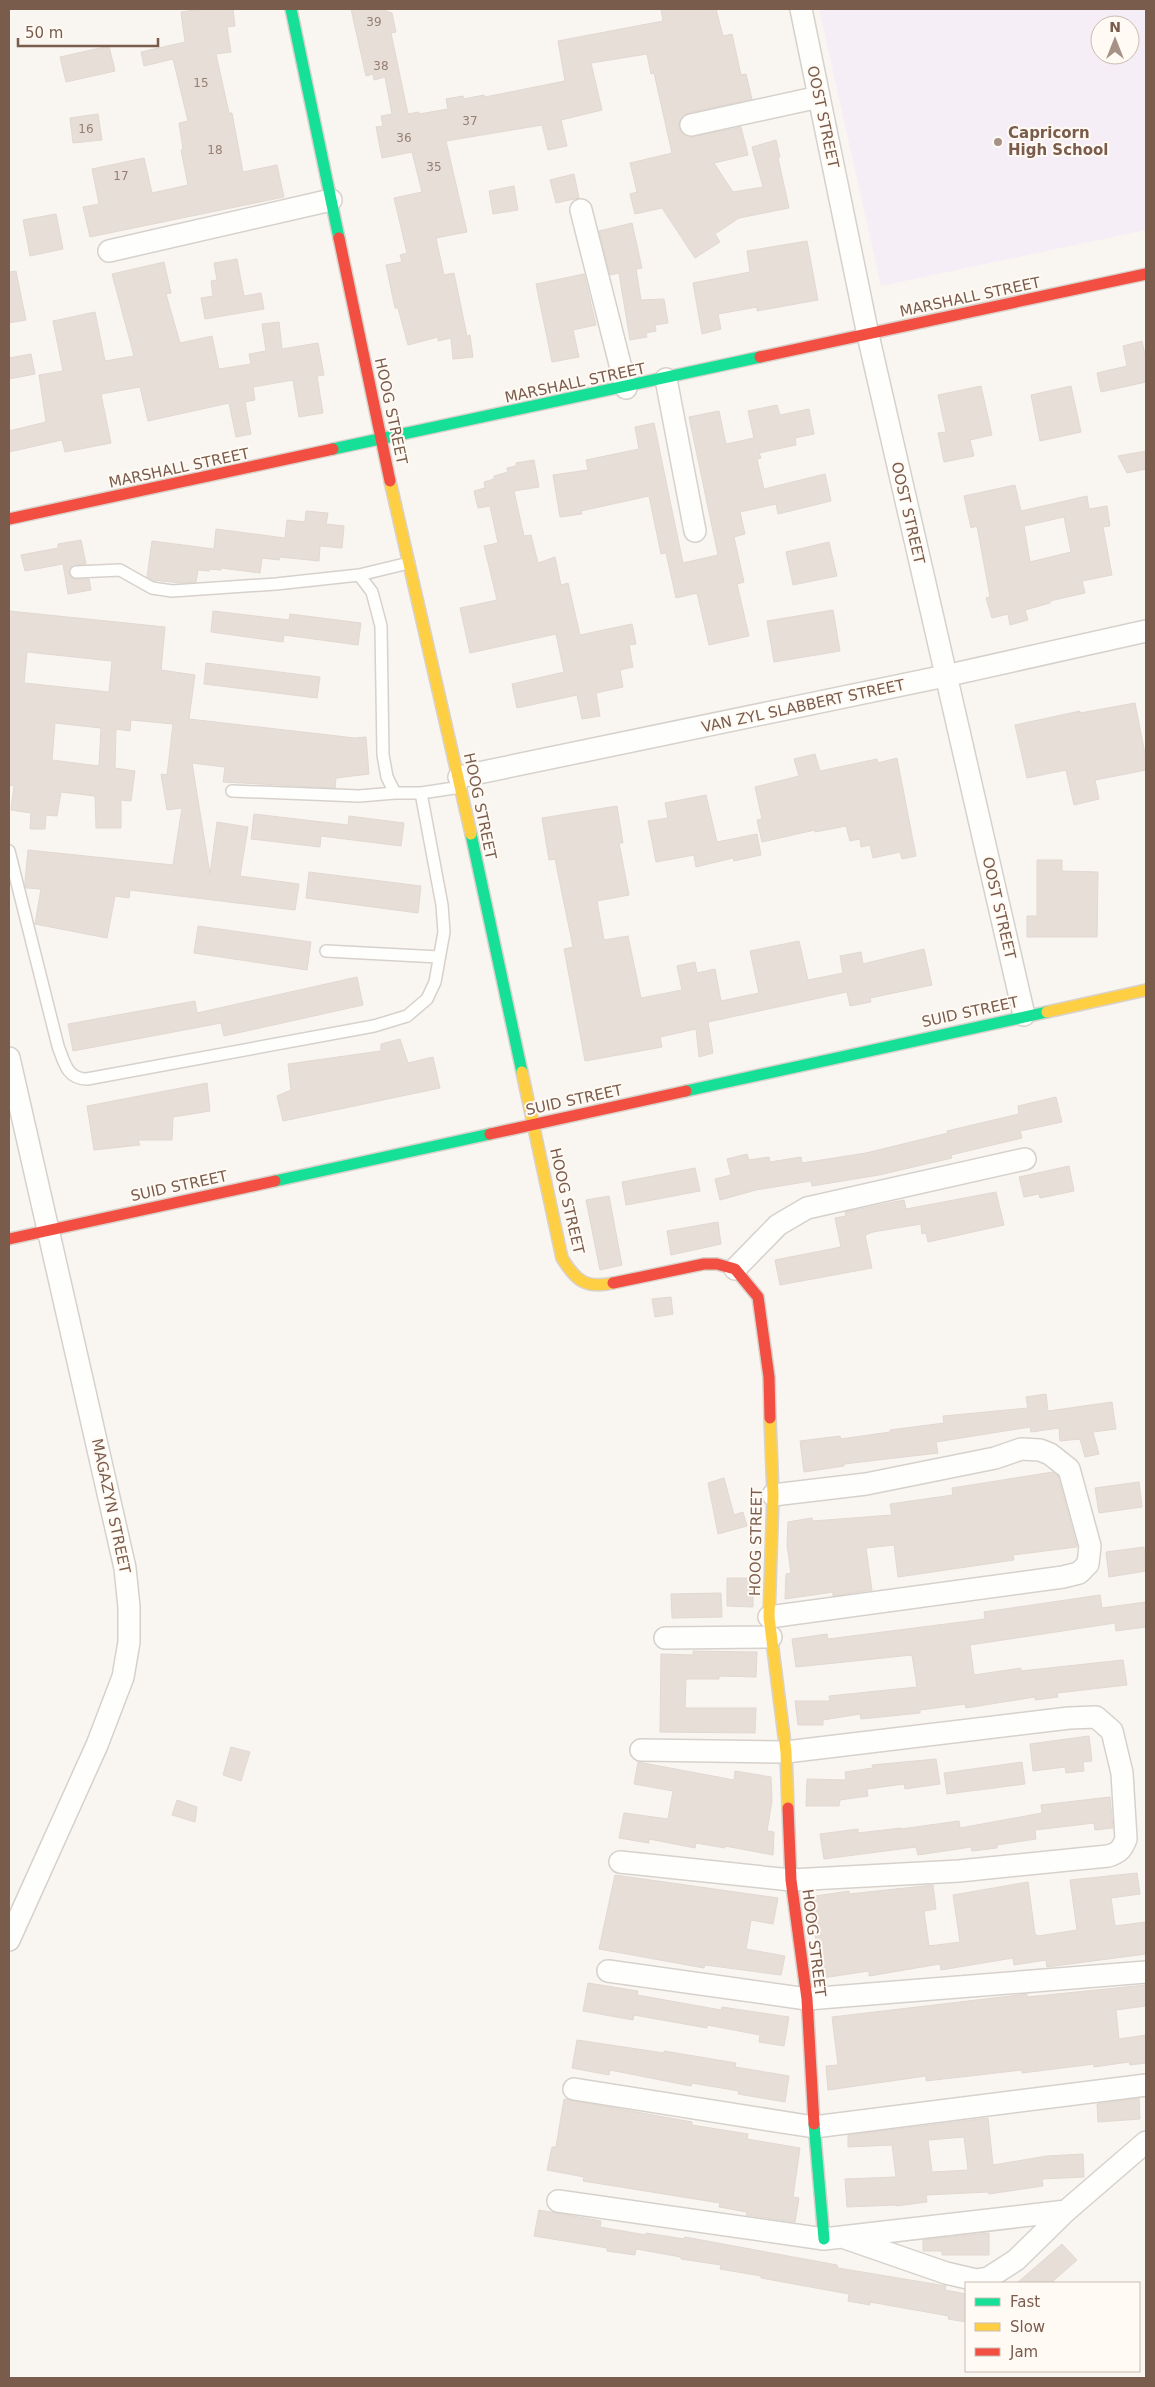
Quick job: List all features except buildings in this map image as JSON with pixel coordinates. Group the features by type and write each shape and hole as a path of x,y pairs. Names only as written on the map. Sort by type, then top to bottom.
{"street":[{"name":"HOOG STREET","path":"291,9 381,440 460,782 562,1258 577,1280 584,1284 598,1286 704,1264 727,1266 735,1269 758,1297 766,1339 769,1377 773,1495 770,1627 786,1752 791,1880 807,1999 814,2127 832,2237"},
{"name":"OOST STREET","path":"801,9 868,335 1024,1015"},
{"path":"690,125 820,97"},
{"path":"109,251 331,200"},
{"path":"581,210 626,388"},
{"name":"MARSHALL STREET","path":"9,519 626,388 1146,274"},
{"path":"666,379 695,531"},
{"name":"VAN ZYL SLABBERT STREET","path":"460,782 1146,631"},
{"name":"SUID STREET","path":"9,1239 1024,1015 1146,990"},
{"name":"MAGAZYN STREET","path":"9,1058 47,1232 78,1354 125,1568 129,1606 129,1642 123,1676 97,1745 9,1940"},
{"path":"735,1269 778,1225 807,1208 1025,1159"},
{"path":"665,1638 770,1627 1063,1577 1082,1570 1090,1558 1090,1546 1086,1529 1069,1469 1059,1459 1040,1450 1021,1449 995,1458 866,1484 773,1495"},
{"path":"620,1862 791,1880 959,1870 1116,1854 1122,1848 1127,1828 1122,1773 1112,1731 1096,1717 1069,1718 786,1752 641,1750"},
{"path":"608,1971 807,1999 1146,1972"},
{"path":"574,2089 814,2127 1146,2085"},
{"path":"558,2201 832,2237 938,2271 976,2280 988,2278 1004,2269 1043,2235 1066,2211 1146,2142"},
{"path":"832,2237 1066,2211"}],"lane":[{"path":"76,572 120,570 152,588 172,591 276,584 359,575 409,563"},
{"path":"359,575 372,592 381,626 383,755 387,777 395,793"},
{"path":"232,791 359,796 421,793 460,782"},
{"path":"9,851 58,1046 69,1072 80,1078 87,1079 374,1026 407,1016 427,999 435,982 444,932 442,905 421,793"},
{"path":"326,951 439,957"}],"shaded area":[{"name":"Capricorn High School","path":"819,9 1146,9 1146,230 881,286"}],"traffic: fast":[{"path":"291,9 339,238"},
{"path":"333,449 760,357"},
{"path":"471,834 522,1072"},
{"path":"686,1091 1047,1012"},
{"path":"275,1181 490,1134"},
{"path":"814,2124 824,2239"}],"traffic: slow":[{"path":"390,481 471,834"},
{"path":"1047,1012 1146,990"},
{"path":"522,1072 562,1258 577,1278 589,1284 604,1285 613,1283"},
{"path":"770,1418 773,1495 769,1617 786,1752 788,1808"}],"traffic: jam":[{"path":"339,238 390,481"},
{"path":"760,357 1146,274"},
{"path":"9,519 333,449"},
{"path":"490,1134 686,1091"},
{"path":"9,1239 275,1181"},
{"path":"613,1283 704,1264 717,1264 735,1269 758,1297 769,1377 770,1418"},
{"path":"788,1808 791,1880 807,1999 814,2124"}],"place":[{"name":"Capricorn High School","path":"998,142"}]}
